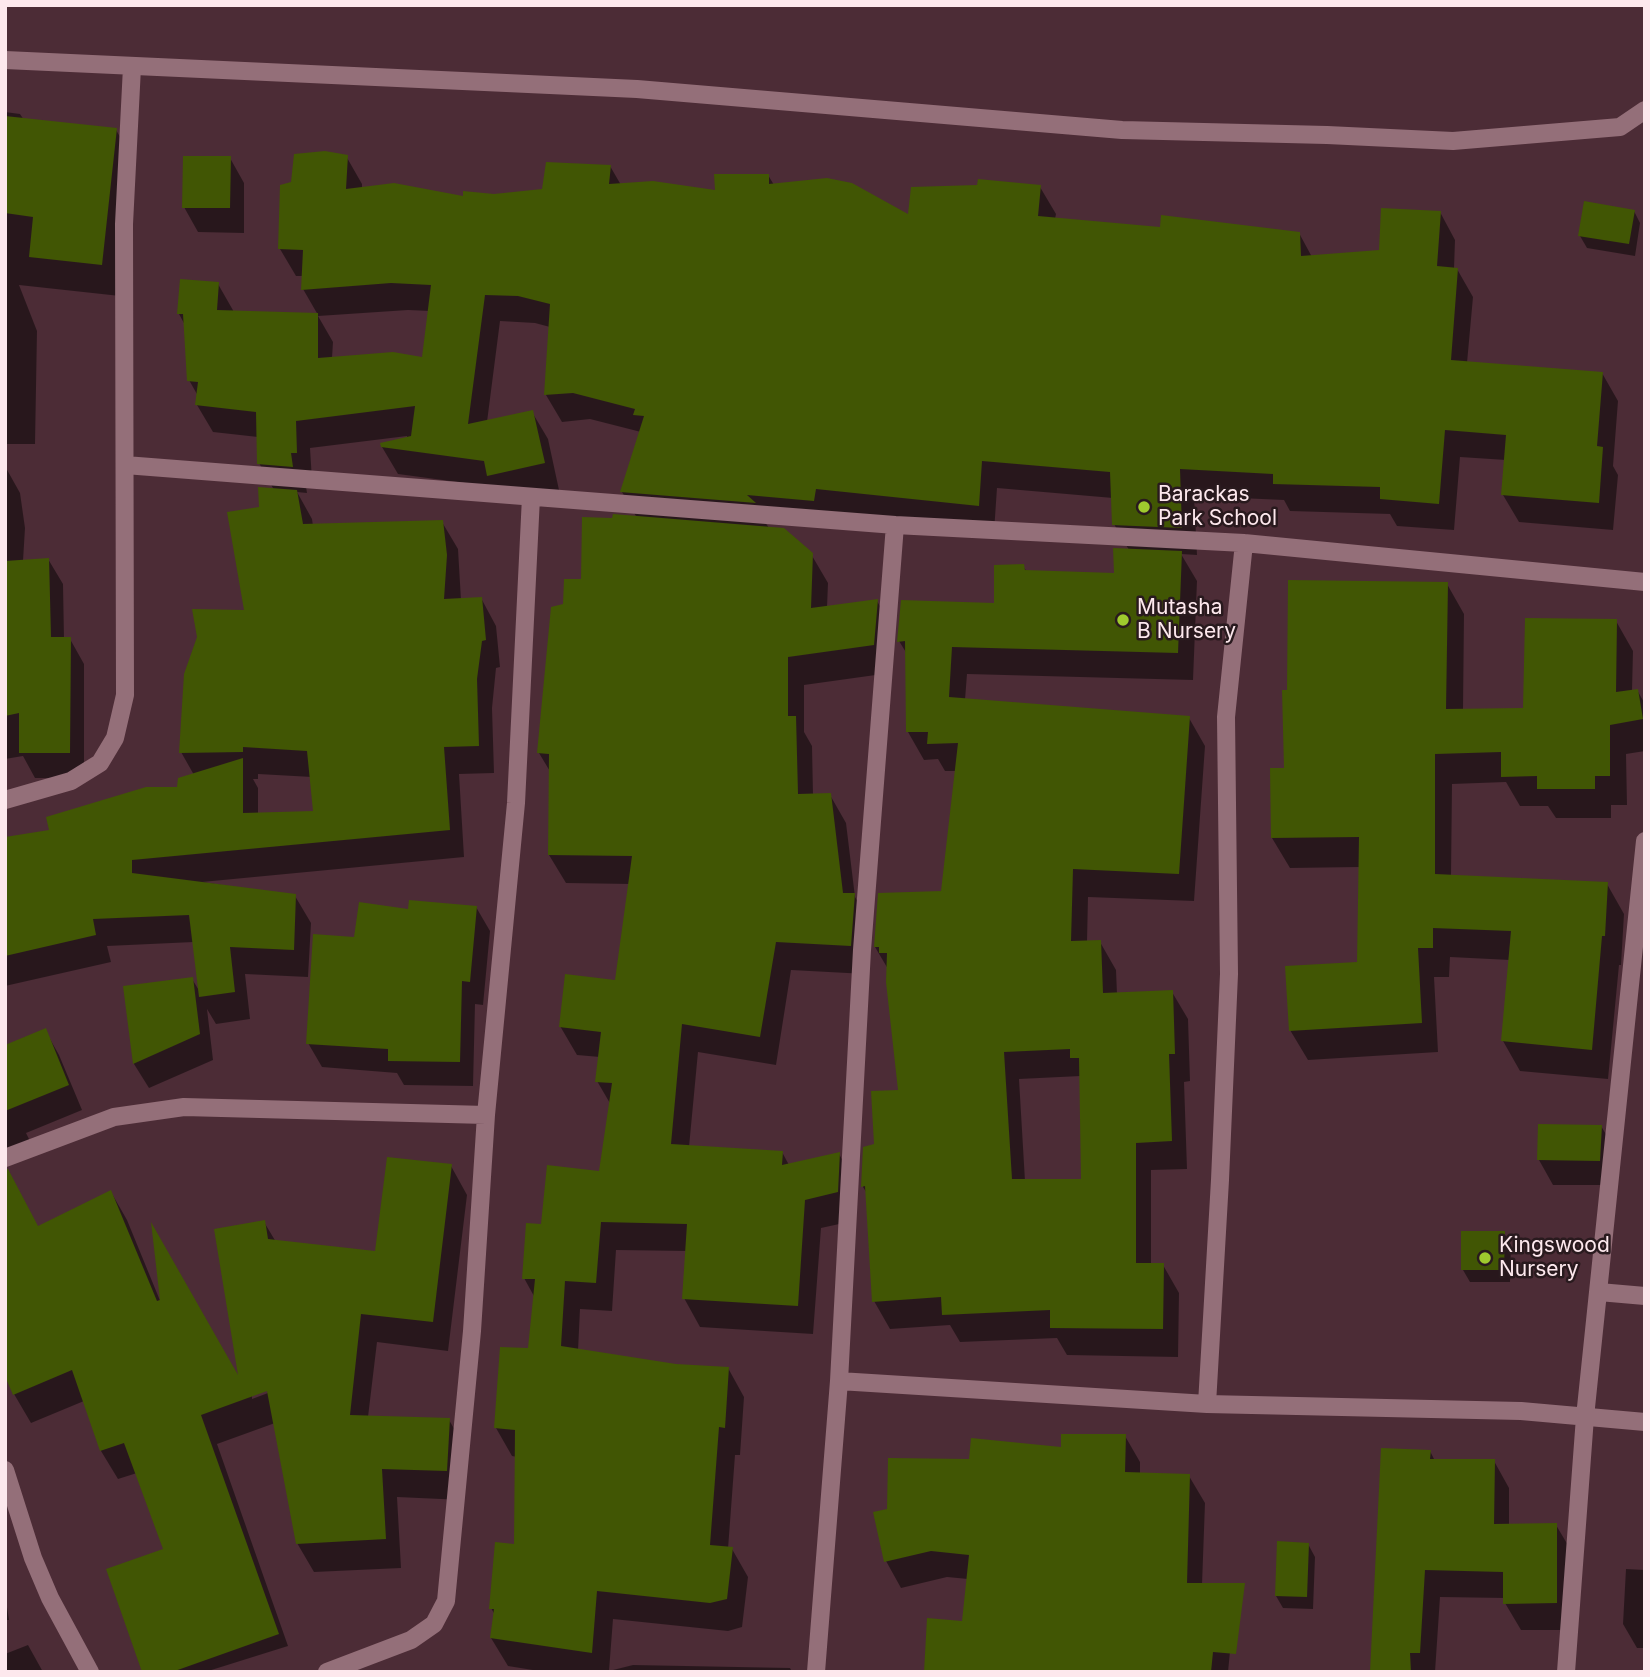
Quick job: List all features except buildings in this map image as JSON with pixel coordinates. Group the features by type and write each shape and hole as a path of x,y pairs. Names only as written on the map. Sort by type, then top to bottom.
{"street":[{"path":"5,60 637,89 1122,130 1453,141 1620,127 1645,110"},
{"path":"5,800 71,781 100,762 115,738 125,695 124,224 132,67"},
{"path":"125,465 895,525 1244,543 1645,582"},
{"path":"327,1672 411,1640 434,1624 446,1601 472,1331 486,1115 516,803 531,497"},
{"path":"817,1672 839,1381 862,950 895,525"},
{"path":"1207,1404 1229,974 1226,717 1244,543"},
{"path":"1566,1672 1585,1417 1645,841"},
{"path":"5,1158 114,1118 184,1107 486,1115"},
{"path":"1598,1292 1645,1296"},
{"path":"839,1381 1207,1404 1521,1411 1645,1422"},
{"path":"5,1471 33,1558 50,1598 90,1672"}],"place":[{"name":"Barackas Park School","path":"1144,507"},
{"name":"Mutasha B Nursery","path":"1123,620"},
{"name":"Kingswood Nursery","path":"1485,1258"}]}
